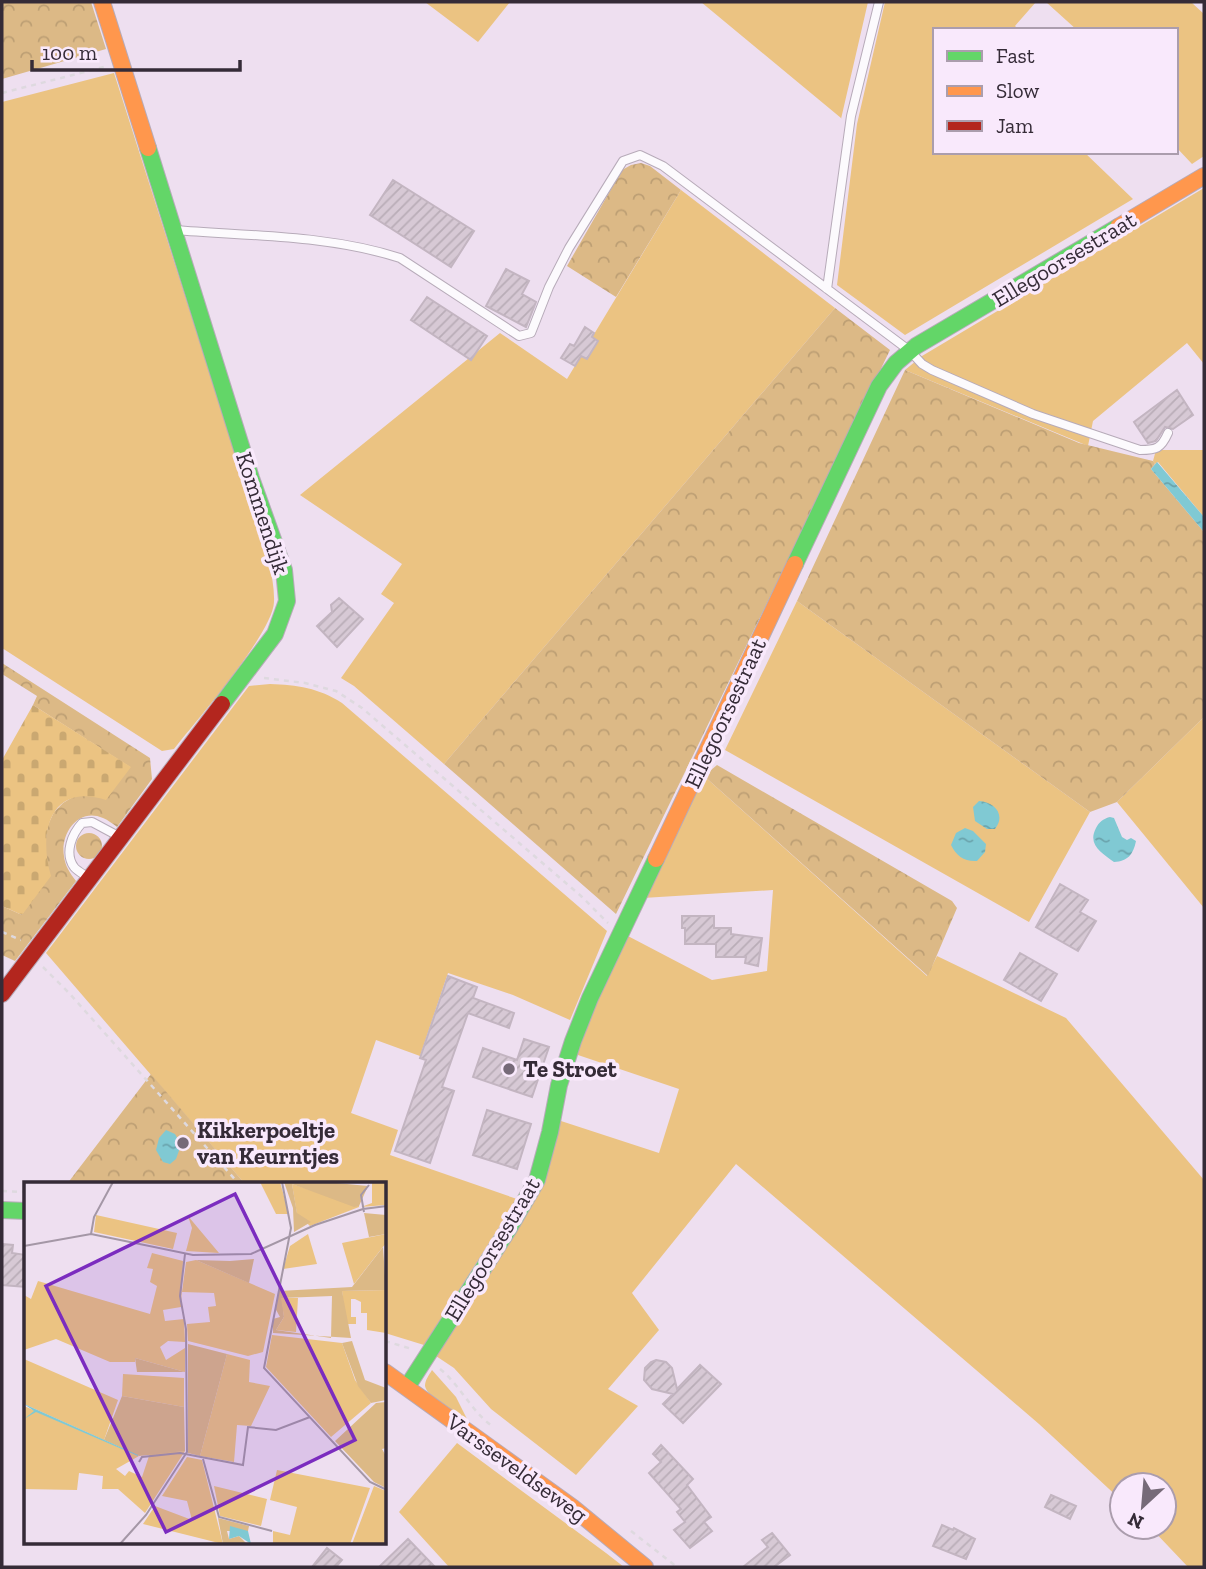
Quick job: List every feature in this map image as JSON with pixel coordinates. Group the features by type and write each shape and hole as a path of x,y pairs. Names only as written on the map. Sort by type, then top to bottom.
{"street":[{"name":"Kommendijk","path":"2,994 275,634 287,601 284,570 251,478 102,2"},
{"name":"Ellegoorsestraat","path":"407,1387 537,1180 559,1085 573,1041 620,935 878,386 910,351 1204,176"},
{"path":"2,1210 24,1211"},
{"name":"Varsseveldseweg","path":"387,1373 572,1507 645,1567"}],"lane":[{"path":"827,289 851,116 879,2"},
{"path":"172,230 322,242 379,251 400,258 519,336 531,333 549,287 569,248 623,161 640,155 663,166 910,351 922,364 1033,414 1140,450 1156,450 1163,444 1168,433"},
{"path":"89,878 74,866 68,851 75,830 82,823 92,822 120,837"}],"path":[{"path":"2,93 120,63"},
{"path":"243,676 305,682 337,691 362,708 581,897 620,935"},
{"path":"2,932 34,951 237,1182"},
{"path":"2,1191 24,1192"},
{"path":"387,1342 414,1350 451,1378 479,1414 497,1430"},
{"path":"625,1527 677,1567"}],"green space":[{"path":"2,2 91,2 106,49 2,79"},
{"path":"425,2 510,2 478,42"},
{"path":"701,2 868,2 841,119 841,118"},
{"path":"885,2 1036,2 1015,26 1017,28 933,28 933,154 1086,154 1133,199 905,335 837,285 857,124"},
{"path":"1046,2 1191,2 1204,14 1204,156 1192,164 1178,149 1178,28 1075,28"},
{"path":"114,73 259,528 274,593 270,616 248,655 174,749 162,751 2,648 2,102"},
{"path":"641,163 650,166 681,190 616,297 567,266 622,170"},
{"path":"1204,188 1204,364 1187,343 1093,421 1088,446 905,370 922,356"},
{"path":"681,190 835,308 444,764 354,686 341,678 394,603 381,594 402,564 300,495 500,333 567,379"},
{"path":"835,308 890,350 616,914 444,764"},
{"path":"905,370 1079,443 1153,461 1155,464 1151,469 1204,532 1204,717 1117,802 1090,812 797,601"},
{"path":"1156,450 1204,450 1204,517 1158,462 1155,464 1153,461"},
{"path":"797,601 1090,812 1029,922 725,750"},
{"path":"2,663 150,758 152,779 117,827 105,819 86,816 79,819 68,831 64,856 76,881 15,961 2,955 2,906 22,915 47,864 45,845 48,825 54,812 76,795 90,795 130,767 33,705 37,696 2,674"},
{"path":"270,684 307,688 342,703 607,931 570,1020 513,995 448,973 420,1056 376,1040 351,1113 398,1130 390,1155 517,1199 424,1345 387,1334 387,1182 243,1182 46,953 249,686"},
{"path":"33,705 131,767 106,800 87,796 72,798 61,805 53,815 46,843 51,876 22,915 2,906 2,760"},
{"path":"1204,717 1204,908 1117,802"},
{"path":"717,765 952,901 957,908 928,976 704,776"},
{"path":"704,776 927,976 937,956 1066,1018 1204,1180 1204,1567 1188,1567 1163,1541 1178,1541 1178,1471 1108,1471 1108,1488 1039,1424 736,1164 632,1293 659,1330 608,1389 638,1406 576,1475 491,1409 454,1368 436,1356 561,1121 659,1153 679,1089 575,1054 626,935 712,980 767,971 773,890 643,898"},
{"path":"89,833 98,837 102,846 98,855 89,859 80,855 76,846 80,837"},
{"path":"151,1074 243,1182 69,1182"},
{"path":"432,1370 456,1397 469,1423 427,1391 425,1386"},
{"path":"457,1443 624,1567 449,1567 399,1512"}],"water":[{"path":"1157,462 1204,517 1204,532 1151,469"},
{"path":"979,801 990,804 997,810 999,819 995,829 987,829 975,821 973,807"},
{"path":"1110,817 1114,818 1122,837 1136,841 1129,856 1114,862 1101,852 1093,839 1098,824"},
{"path":"965,828 973,831 986,844 985,852 977,861 961,858 951,845 956,833"},
{"path":"166,1130 175,1134 181,1145 176,1159 170,1164 163,1162 156,1150 159,1138"}],"building":[{"path":"393,180 474,231 451,267 370,215"},
{"path":"506,269 529,281 522,294 536,302 526,327 486,306"},
{"path":"427,297 487,336 471,360 411,320"},
{"path":"585,327 594,333 592,337 598,341 587,359 581,356 575,366 561,358 570,344 574,346"},
{"path":"1177,390 1193,415 1173,429 1165,427 1156,441 1148,443 1134,422"},
{"path":"339,598 363,619 337,647 317,626 332,612 331,605"},
{"path":"1060,884 1088,900 1080,912 1096,921 1078,951 1036,927"},
{"path":"682,916 714,916 714,928 731,928 731,934 762,938 758,966 745,963 746,957 716,957 716,944 685,944"},
{"path":"1020,953 1057,974 1041,1001 1004,980"},
{"path":"448,976 477,987 473,998 514,1013 509,1028 468,1013 442,1087 454,1091 430,1163 395,1151 426,1060 420,1058"},
{"name":"Te Stroet","path":"524,1039 549,1047 532,1097 473,1077 483,1048 517,1060"},
{"path":"487,1110 531,1124 517,1169 473,1155"},
{"path":"2,1244 13,1245 12,1253 24,1255 24,1287 2,1285"},
{"path":"656,1360 666,1362 672,1368 677,1389 700,1365 721,1384 683,1423 663,1404 673,1394 652,1389 644,1380 645,1368"},
{"path":"661,1445 693,1479 687,1485 711,1517 704,1522 712,1531 690,1548 674,1530 685,1522 677,1512 681,1509 649,1473 661,1462 653,1454"},
{"path":"1051,1495 1076,1506 1070,1519 1045,1507"},
{"path":"942,1525 975,1539 966,1559 933,1546"},
{"path":"772,1533 790,1555 774,1567 743,1567 768,1547 762,1540"},
{"path":"408,1539 435,1567 379,1567"},
{"path":"327,1548 342,1560 336,1567 312,1567"}],"traffic: fast":[{"path":"148,148 251,478 284,570 287,601 275,634 222,704"},
{"path":"795,564 879,386 896,363 916,346 1118,227"},
{"path":"407,1387 537,1180 559,1085 573,1041 590,998 656,859"},
{"path":"2,1210 24,1211"}],"traffic: slow":[{"path":"102,2 148,148"},
{"path":"1118,227 1204,176"},
{"path":"656,859 795,564"},
{"path":"387,1373 572,1507 645,1567"}],"traffic: jam":[{"path":"2,994 222,704"}],"place":[{"name":"Te Stroet","path":"509,1069"},
{"name":"Kikkerpoeltje van Keurntjes","path":"183,1143"}]}
